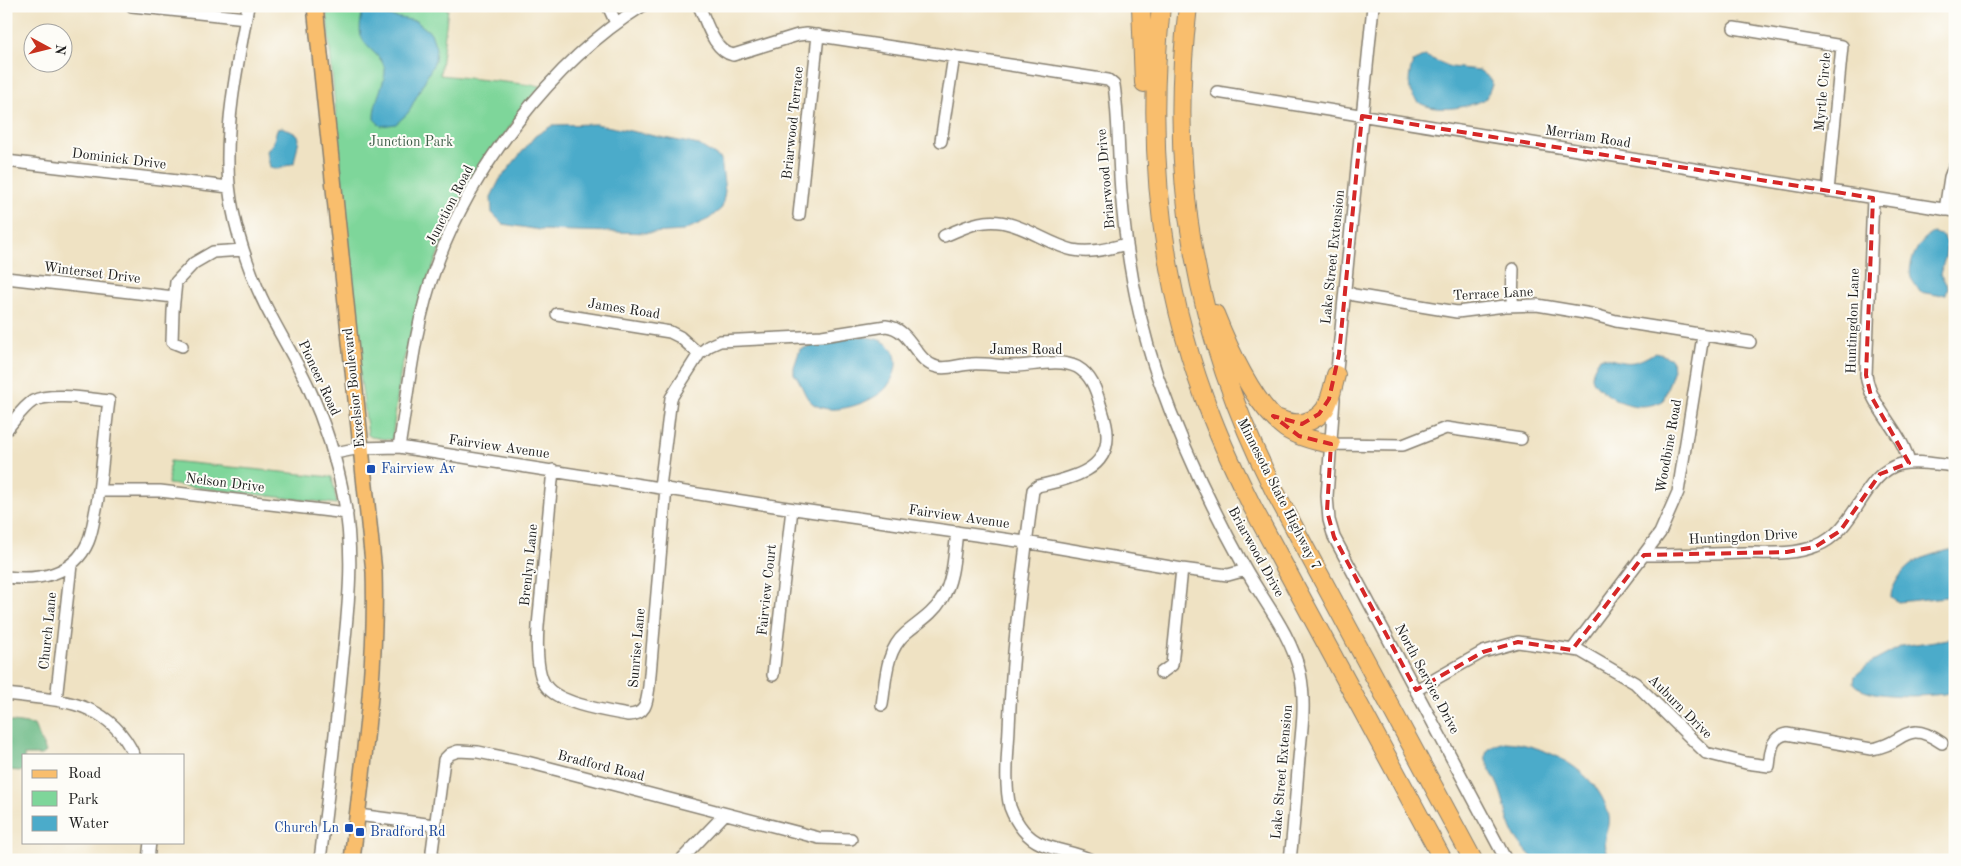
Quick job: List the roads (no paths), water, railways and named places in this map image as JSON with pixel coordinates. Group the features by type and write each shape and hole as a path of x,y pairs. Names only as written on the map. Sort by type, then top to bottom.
{"highway":[{"path":"1141,6 1148,153 1161,228"},
{"name":"Minnesota State Highway 7","path":"1161,6 1155,70 1154,126 1156,168 1161,228 1175,303 1189,353 1212,418 1230,461 1273,545 1443,860"},
{"name":"Minnesota State Highway 7","path":"1188,6 1182,64 1182,162 1198,281 1213,340 1248,438 1284,509 1473,860"},
{"path":"1189,224 1207,293 1233,355 1255,392 1284,427 1299,436 1332,444"},
{"path":"1273,416 1287,423 1295,424 1302,424 1315,418 1325,409 1336,375"}],"main road":[{"name":"Excelsior Boulevard","path":"315,6 373,562 374,632 372,676 352,860"}],"street":[{"path":"132,6 246,18"},
{"name":"Pioneer Road","path":"248,6 230,132 229,186 243,250 260,294 308,385 334,454 347,513 349,590 338,712 320,860"},
{"path":"608,6 616,23"},
{"name":"Junction Road","path":"399,447 420,320 435,269 456,220 477,181 519,122 565,67 616,23 642,6"},
{"name":"Briarwood Drive","path":"699,6 717,45 727,54 733,56 798,35 818,35 1112,81 1115,88 1121,192 1127,244 1144,327 1156,372 1196,476 1246,570 1295,654 1302,687"},
{"name":"Lake Street Extension","path":"1327,511 1336,375 1346,291 1373,6"},
{"name":"Myrtle Circle","path":"1734,28 1842,46 1828,191"},
{"name":"Briarwood Terrace","path":"799,215 818,35"},
{"path":"941,141 954,56"},
{"name":"Merriam Road","path":"1217,92 1950,210"},
{"name":"Dominick Drive","path":"6,161 229,186"},
{"path":"1950,210 1950,177 1955,165"},
{"name":"Huntingdon Lane","path":"1872,198 1866,375 1871,396 1904,448 1908,463"},
{"path":"944,236 984,222 995,222 1017,226 1074,250 1095,250 1127,244"},
{"path":"182,346 172,342 176,282 194,263 213,252 243,250"},
{"path":"1512,305 1513,269"},
{"name":"Winterset Drive","path":"6,278 174,297"},
{"name":"Terrace Lane","path":"1346,291 1354,295 1441,311 1472,311 1512,305 1537,305 1703,336 1750,342"},
{"name":"James Road","path":"557,314 670,332 680,337 699,354 709,346 720,341 822,336 886,326 901,330 926,361 940,368 973,364 1012,366 1064,363 1076,367 1090,379 1098,396 1106,426 1107,441 1105,449 1097,462 1085,472 1038,486 1033,490 1025,542 1010,706 1008,790 1011,808 1019,824 1034,841 1046,847 1091,860"},
{"name":"Woodbine Road","path":"1572,650 1660,533 1678,492 1703,336"},
{"name":"Sunrise Lane","path":"539,662 545,686 566,700 628,715 636,715 642,711 647,701 649,686 671,398 699,354"},
{"path":"6,430 25,408 39,399 54,397 109,401 99,491 88,544 71,565 59,572 33,579 6,577"},
{"path":"1332,444 1403,445 1446,428 1521,440"},
{"name":"Fairview Avenue","path":"334,454 360,448 399,447 792,509 1025,542 1182,570 1228,575 1246,570"},
{"name":"Huntingdon Drive","path":"1644,556 1787,552 1815,547 1828,541 1840,531 1880,474 1891,467 1908,463 1955,466"},
{"name":"Brenlyn Lane","path":"539,662 538,626 553,470"},
{"name":"Nelson Drive","path":"99,491 160,491 347,513"},
{"name":"Fairview Court","path":"773,676 792,509"},
{"name":"North Service Drive","path":"1327,511 1334,537 1506,860"},
{"path":"882,705 888,665 896,642 935,609 947,590 951,577 957,532"},
{"name":"Church Lane","path":"56,700 71,565"},
{"path":"1161,673 1172,665 1182,570"},
{"name":"Auburn Drive","path":"1416,690 1483,652 1518,642 1580,651 1600,661 1634,683 1706,753 1746,763 1769,766 1773,743 1776,738 1786,734 1871,749 1880,748 1913,732 1921,731 1942,742"},
{"name":"Lake Street Extension","path":"1290,860 1302,723 1302,687"},
{"path":"6,694 56,700 84,706 98,712 120,732 133,754"},
{"name":"Bradford Road","path":"433,860 434,824 444,760 450,754 458,751 478,752 527,762 672,799 724,815 819,838 851,839"},
{"path":"358,815 434,824"},
{"path":"681,860 724,815"},
{"path":"148,860 150,844"}],"water":[{"path":"367,12 416,21 431,33 436,48 435,61 408,113 396,124 381,126 374,119 375,106 384,80 385,70 381,60 363,41 361,36 362,13"},
{"path":"1425,56 1451,67 1479,70 1492,80 1492,85 1486,98 1467,106 1455,108 1431,107 1421,104 1414,98 1410,89 1409,78 1413,62"},
{"path":"596,124 699,145 721,159 725,191 722,208 709,219 683,231 651,233 540,230 503,224 492,213 491,197 500,179 535,136 553,125"},
{"path":"282,127 298,135 299,139 294,163 278,169 270,168 267,151 273,143 277,129"},
{"path":"1933,233 1944,236 1946,246 1940,274 1948,287 1946,294 1937,295 1920,292 1911,278 1911,265 1915,252 1923,240"},
{"path":"869,337 882,341 892,350 895,355 896,368 891,381 882,392 857,405 839,409 816,406 807,398 798,378 794,374 794,367 800,349 840,338"},
{"path":"1656,352 1672,359 1673,372 1663,401 1647,406 1625,403 1604,392 1596,385 1592,377 1600,358 1636,362"},
{"path":"1949,550 1955,551 1955,596 1898,602 1891,597 1896,582 1912,564 1926,557"},
{"path":"1955,638 1955,692 1918,696 1886,695 1861,688 1854,683 1855,676 1869,664 1902,646"},
{"path":"1505,742 1536,748 1552,754 1581,772 1593,784 1602,797 1608,812 1609,825 1605,846 1611,860 1593,860 1593,857 1589,856 1583,860 1535,860 1517,839 1512,830 1500,790 1486,761 1486,754 1489,749"}],"place":[{"name":"Fairview Av","path":"371,469"},
{"name":"Church Ln","path":"349,828"},
{"name":"Bradford Rd","path":"360,832"}],"park label":[{"name":"Junction Park","path":"411,142"}]}
